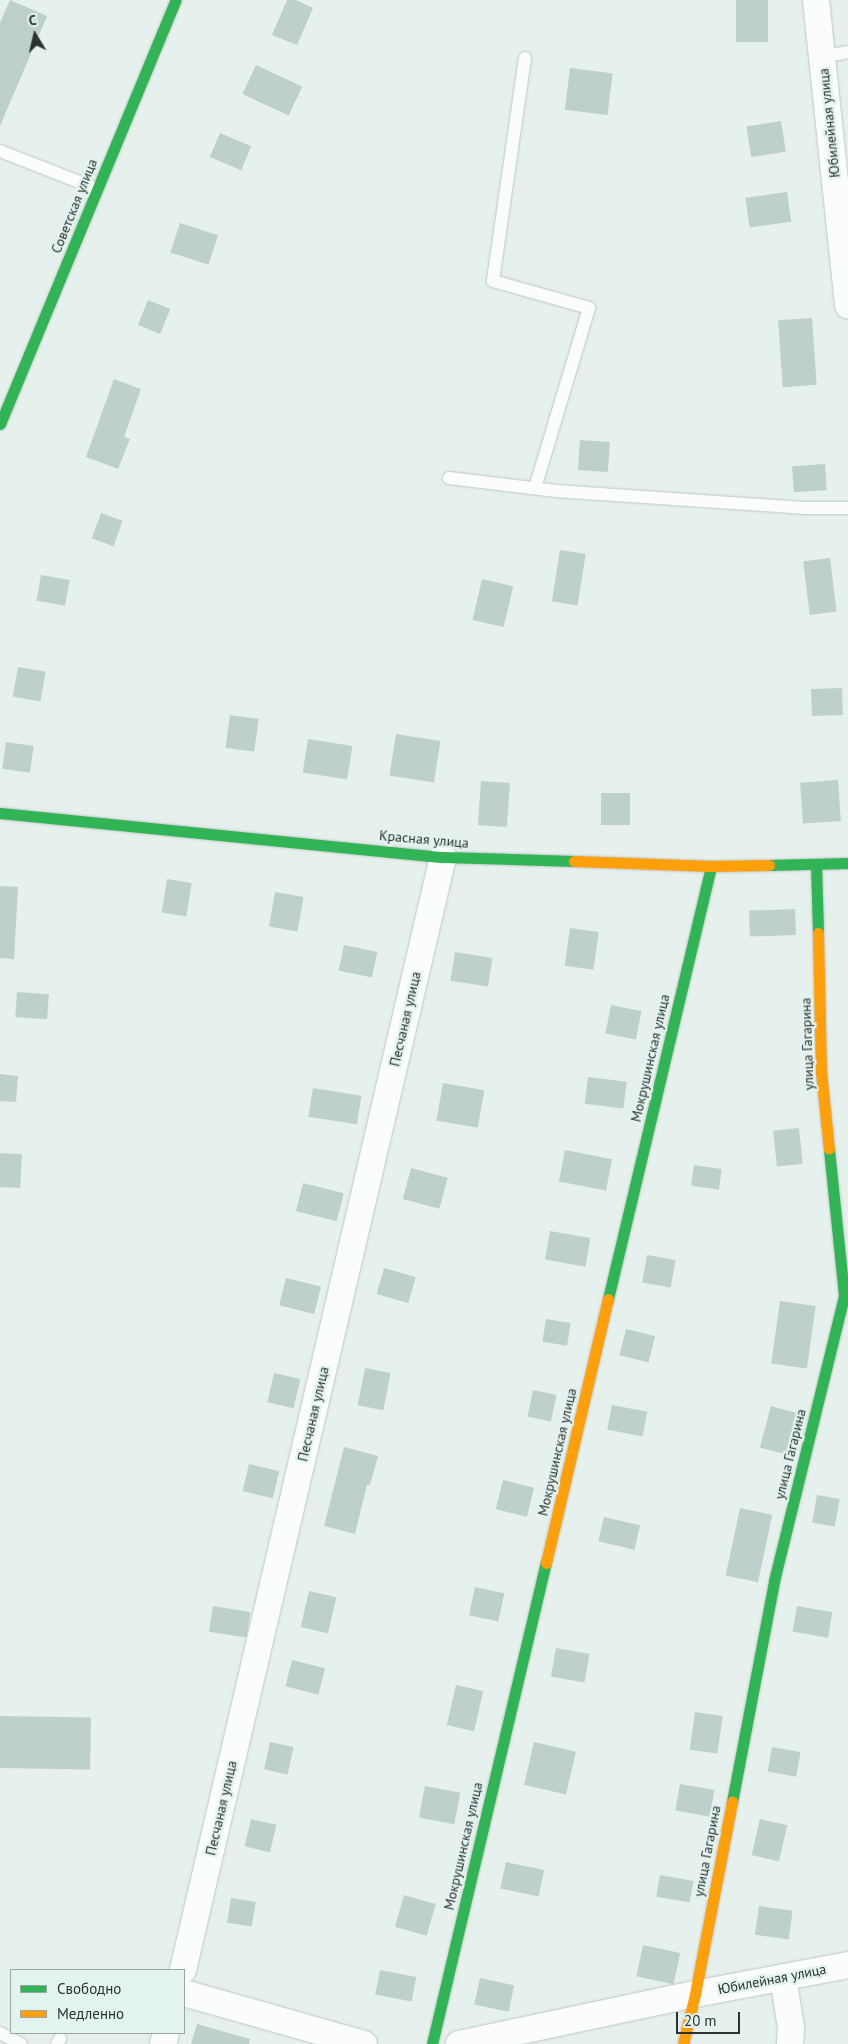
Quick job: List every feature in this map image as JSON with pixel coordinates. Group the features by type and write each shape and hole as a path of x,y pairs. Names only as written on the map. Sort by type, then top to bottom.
{"street":[{"name":"Советская улица","path":"0,424 176,0"},
{"name":"Юбилейная улица","path":"816,0 848,305"},
{"name":"Красная улица","path":"0,813 443,857 711,866 848,862"},
{"name":"Песчаная улица","path":"183,1969 443,857"},
{"name":"улица Гагарина","path":"683,2044 695,1994 774,1581 844,1295 822,1072 816,864"},
{"name":"Мокрушинская улица","path":"432,2044 711,866"},
{"name":"Юбилейная улица","path":"459,2044 695,1994 848,1965"},
{"path":"783,1977 791,2028 790,2044"},
{"path":"185,1993 364,2044"}],"lane":[{"path":"822,57 848,52"},
{"path":"525,58 493,281 589,308 535,488"},
{"path":"0,151 97,189"},
{"path":"449,478 535,488 803,508 848,508"},
{"path":"0,2033 21,2044"}],"building":[{"path":"10,0 47,16 0,126 0,23"},
{"path":"287,0 296,0 313,8 297,45 272,35"},
{"path":"736,0 768,0 768,42 736,42"},
{"path":"256,65 302,87 289,116 242,94"},
{"path":"570,68 613,73 608,115 565,110"},
{"path":"781,121 786,152 751,157 746,126"},
{"path":"220,133 251,146 241,170 210,157"},
{"path":"787,192 791,222 750,228 745,198"},
{"path":"180,223 218,235 208,265 170,252"},
{"path":"148,300 170,309 160,334 138,325"},
{"path":"812,318 817,385 783,387 778,320"},
{"path":"114,379 141,389 124,437 130,439 118,469 86,457"},
{"path":"580,440 610,442 608,472 578,470"},
{"path":"825,464 827,490 794,492 792,466"},
{"path":"101,513 123,521 113,546 92,538"},
{"path":"560,550 586,554 578,605 552,601"},
{"path":"830,558 837,612 810,615 803,561"},
{"path":"41,575 70,580 65,606 36,601"},
{"path":"482,579 513,586 504,627 473,620"},
{"path":"18,667 46,672 40,701 13,697"},
{"path":"842,688 843,715 812,716 811,689"},
{"path":"230,715 259,719 254,752 225,748"},
{"path":"396,734 440,741 434,783 389,775"},
{"path":"308,739 352,746 347,780 303,773"},
{"path":"6,742 34,746 30,773 2,769"},
{"path":"838,780 841,821 803,824 800,783"},
{"path":"481,781 510,783 507,827 478,825"},
{"path":"601,793 630,793 630,825 601,825"},
{"path":"167,879 192,883 186,916 162,913"},
{"path":"0,886 18,887 14,959 0,958"},
{"path":"275,892 304,897 297,932 269,926"},
{"path":"795,909 796,935 750,937 749,911"},
{"path":"570,928 599,932 593,970 565,966"},
{"path":"344,945 377,952 372,978 339,970"},
{"path":"455,952 493,958 488,987 450,981"},
{"path":"17,992 49,994 47,1019 15,1017"},
{"path":"611,1005 641,1011 636,1039 605,1033"},
{"path":"0,1074 18,1076 16,1102 0,1101"},
{"path":"588,1077 627,1082 623,1109 585,1104"},
{"path":"443,1083 484,1090 478,1128 436,1120"},
{"path":"313,1088 361,1096 357,1124 308,1117"},
{"path":"799,1128 803,1164 777,1167 773,1131"},
{"path":"565,1150 612,1159 606,1191 559,1181"},
{"path":"0,1153 22,1154 20,1188 0,1187"},
{"path":"694,1165 722,1169 719,1190 691,1186"},
{"path":"411,1168 448,1178 439,1209 403,1199"},
{"path":"303,1183 344,1193 337,1221 296,1211"},
{"path":"550,1231 590,1238 585,1267 545,1260"},
{"path":"647,1255 676,1260 671,1288 642,1283"},
{"path":"384,1268 416,1277 408,1303 377,1294"},
{"path":"286,1278 321,1287 314,1314 279,1305"},
{"path":"780,1301 816,1306 807,1368 771,1363"},
{"path":"546,1319 571,1323 567,1346 542,1342"},
{"path":"626,1329 655,1336 649,1362 619,1355"},
{"path":"365,1368 391,1373 383,1410 358,1405"},
{"path":"274,1373 300,1379 294,1408 267,1402"},
{"path":"533,1390 556,1395 551,1421 527,1416"},
{"path":"612,1405 647,1412 643,1436 607,1430"},
{"path":"771,1406 798,1413 787,1455 760,1448"},
{"path":"344,1447 378,1456 370,1485 367,1485 355,1534 324,1526"},
{"path":"249,1464 279,1471 273,1498 243,1491"},
{"path":"503,1480 534,1488 527,1517 496,1509"},
{"path":"817,1495 840,1499 835,1527 812,1523"},
{"path":"740,1508 772,1515 758,1582 726,1575"},
{"path":"604,1517 640,1525 634,1550 598,1541"},
{"path":"475,1587 504,1593 498,1622 469,1615"},
{"path":"309,1591 336,1597 328,1633 301,1627"},
{"path":"213,1606 251,1612 246,1638 209,1632"},
{"path":"797,1606 832,1612 828,1638 792,1632"},
{"path":"556,1648 589,1654 584,1682 551,1677"},
{"path":"292,1660 325,1668 318,1694 285,1686"},
{"path":"456,1685 483,1691 474,1731 447,1725"},
{"path":"695,1712 723,1716 717,1754 690,1750"},
{"path":"0,1716 91,1718 90,1770 0,1768"},
{"path":"270,1742 293,1747 288,1774 264,1769"},
{"path":"534,1742 576,1752 566,1795 524,1785"},
{"path":"772,1747 801,1752 796,1777 768,1772"},
{"path":"680,1784 714,1790 710,1817 675,1811"},
{"path":"425,1786 460,1793 454,1824 419,1817"},
{"path":"251,1819 276,1825 270,1852 245,1846"},
{"path":"760,1819 787,1825 779,1861 752,1855"},
{"path":"506,1862 544,1870 539,1897 500,1888"},
{"path":"660,1875 693,1881 690,1903 656,1897"},
{"path":"404,1895 436,1904 427,1936 395,1927"},
{"path":"231,1898 256,1902 252,1927 227,1923"},
{"path":"759,1906 793,1911 789,1939 755,1935"},
{"path":"643,1945 680,1953 674,1984 636,1976"},
{"path":"380,1970 416,1977 412,2002 375,1995"},
{"path":"480,1978 514,1985 509,2012 474,2004"},
{"path":"197,2024 250,2039 249,2044 191,2044"}],"traffic: fast":[{"path":"0,424 176,0"},
{"path":"0,813 443,857 574,861"},
{"path":"769,865 848,863"},
{"path":"816,864 818,933"},
{"path":"608,1299 711,866"},
{"path":"732,1802 774,1581 844,1295 829,1149"},
{"path":"432,2044 546,1563"}],"traffic: slow":[{"path":"574,861 711,866 769,865"},
{"path":"818,933 821,1072 829,1149"},
{"path":"546,1563 608,1299"},
{"path":"683,2044 695,1994 732,1802"}]}
